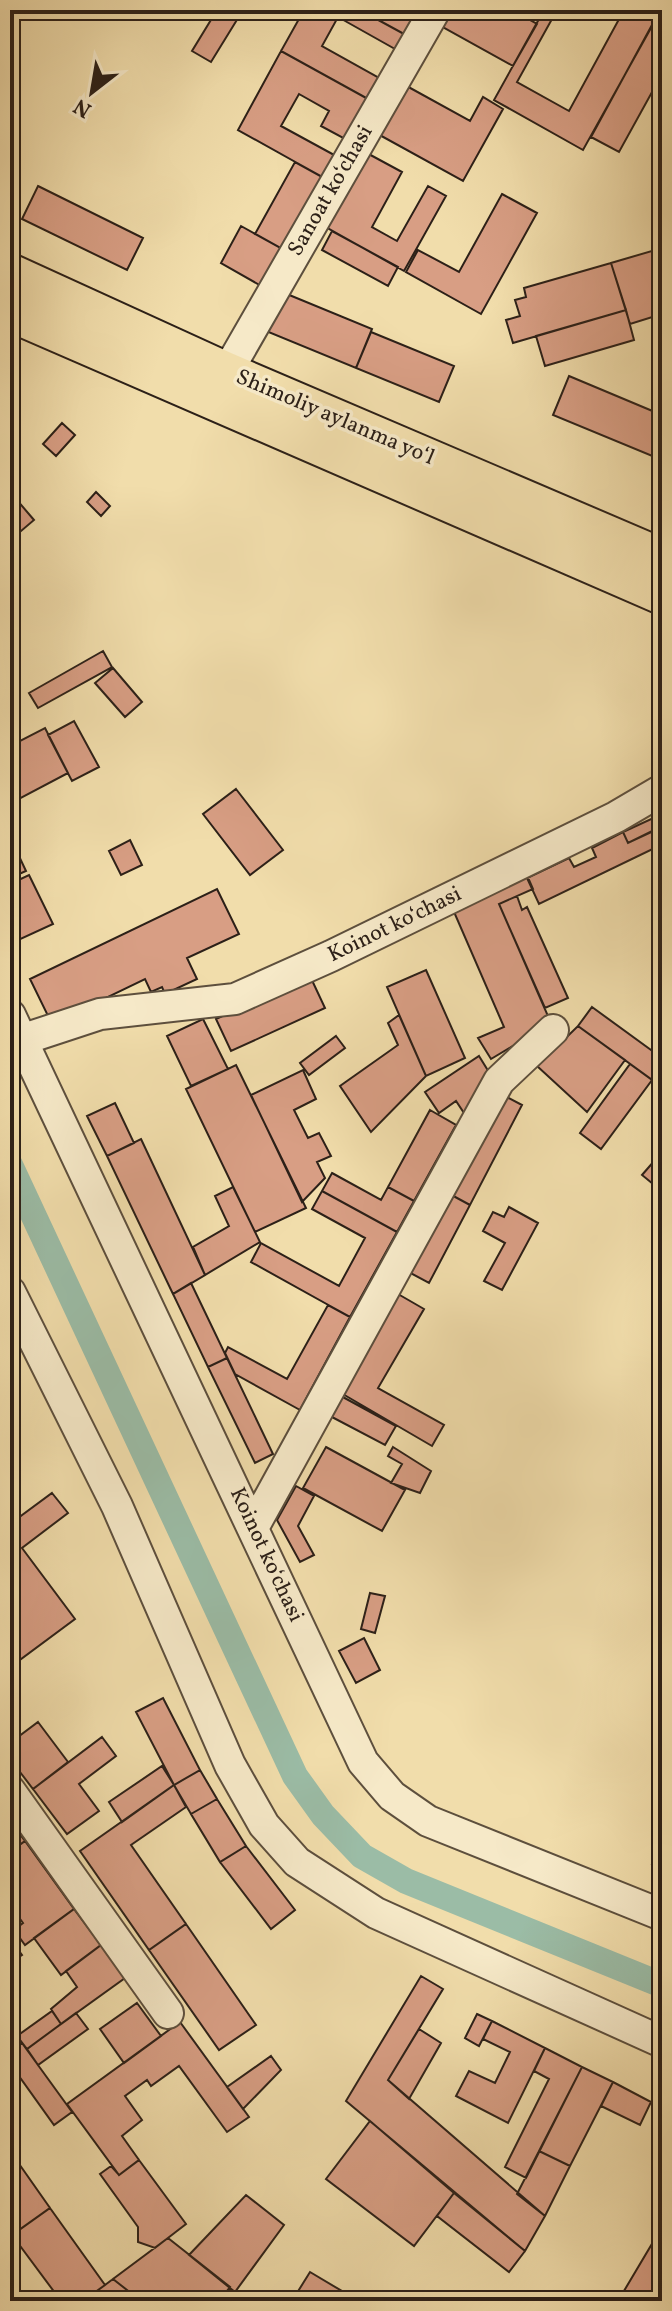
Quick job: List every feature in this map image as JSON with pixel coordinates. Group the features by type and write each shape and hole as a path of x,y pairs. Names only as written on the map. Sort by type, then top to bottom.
{"main road":[{"name":"Shimoliy aylanma yoʻl","path":"10,273 227,372 662,558"},
{"name":"Shimoliy aylanma yoʻl","path":"10,312 662,595"}],"street":[{"name":"Sanoat koʻchasi","path":"227,372 435,10"},
{"name":"Koinot koʻchasi","path":"662,790 616,817 437,905 235,999 100,1014 16,1028 363,1762 392,1796 428,1821 662,1915"},
{"path":"254,1526 499,1081 553,1030"},
{"path":"10,1292 117,1506 230,1765 264,1825 297,1862 376,1913 662,2042"},
{"path":"10,1791 168,2013"}],"building":[{"path":"217,10 243,10 211,62 192,51"},
{"path":"304,10 360,10 404,34 395,49 338,17 322,46 379,78 368,99 281,51"},
{"path":"360,10 417,10 404,34"},
{"path":"438,10 512,10 537,24 513,66 432,21"},
{"path":"544,10 557,10 517,82 569,111 624,10 661,10 583,150 494,100"},
{"path":"652,25 662,31 662,74 619,152 591,137"},
{"path":"281,51 368,99 345,139 321,126 329,111 299,94 281,126 336,156 324,178 238,130"},
{"path":"403,84 470,121 483,97 503,109 463,181 376,133"},
{"path":"365,152 402,172 372,227 397,241 428,186 446,196 404,271 324,226"},
{"path":"295,162 324,178 284,250 255,234"},
{"path":"38,186 143,238 127,270 22,219"},
{"path":"502,194 537,213 481,314 406,272 418,250 459,272"},
{"path":"241,226 284,250 263,287 221,263"},
{"path":"332,231 398,267 388,286 322,250"},
{"path":"662,248 662,314 630,324 611,263"},
{"path":"611,263 626,310 513,343 506,320 520,316 515,300 526,297 524,288"},
{"path":"282,292 372,329 356,368 266,331"},
{"path":"626,310 634,340 545,366 536,336"},
{"path":"371,332 454,366 439,402 356,368"},
{"path":"569,376 662,415 662,460 553,415"},
{"path":"62,423 75,435 56,456 43,444"},
{"path":"96,492 110,506 101,516 87,502"},
{"path":"11,493 34,520 14,537 10,533"},
{"path":"103,651 112,667 38,708 29,693"},
{"path":"113,668 142,702 125,717 95,683"},
{"path":"74,721 99,767 72,781 48,735"},
{"path":"45,728 68,773 17,800 10,786 10,746"},
{"path":"236,789 283,850 250,875 203,814"},
{"path":"662,814 662,827 628,843 623,832"},
{"path":"654,830 661,845 539,904 527,878 569,858 574,867 596,857 592,848 623,832 628,843"},
{"path":"10,837 26,871 10,878"},
{"path":"130,840 142,865 121,875 109,851"},
{"path":"526,873 533,889 499,904 551,1023 491,1059 478,1038 504,1027 451,905"},
{"path":"29,875 53,924 14,942 10,932 10,884"},
{"path":"217,889 239,934 187,958 197,979 165,994 162,987 151,992 145,979 52,1024 30,979"},
{"path":"517,896 522,910 527,907 568,998 545,1008 499,904"},
{"path":"426,970 465,1058 426,1076 387,987"},
{"path":"310,976 325,1008 231,1051 216,1019"},
{"path":"592,1007 662,1058 662,1087 578,1026"},
{"path":"399,1015 426,1076 371,1132 340,1086 398,1045 388,1023"},
{"path":"203,1019 228,1069 191,1086 167,1036"},
{"path":"578,1026 625,1060 587,1112 537,1066"},
{"path":"336,1036 345,1048 309,1075 300,1063"},
{"path":"479,1056 495,1082 466,1116 456,1101 439,1113 425,1092"},
{"path":"630,1064 652,1080 601,1149 580,1133"},
{"path":"236,1065 306,1208 255,1232 186,1089"},
{"path":"303,1070 316,1099 294,1110 308,1138 319,1133 331,1156 317,1162 325,1178 302,1202 251,1095"},
{"path":"497,1092 522,1105 470,1205 446,1192"},
{"path":"115,1103 134,1143 107,1156 87,1116"},
{"path":"430,1110 456,1125 414,1201 388,1187"},
{"path":"141,1139 205,1275 173,1294 107,1156"},
{"path":"662,1152 662,1183 658,1188 642,1175"},
{"path":"332,1173 381,1200 388,1187 414,1201 397,1232 322,1191"},
{"path":"233,1187 260,1242 205,1275 193,1247 229,1226 215,1196"},
{"path":"322,1191 397,1232 350,1317 251,1262 261,1243 339,1286 365,1238 312,1209"},
{"path":"446,1192 470,1205 429,1283 405,1270"},
{"path":"509,1207 538,1223 502,1290 484,1281 505,1243 483,1231 493,1212 504,1217"},
{"path":"191,1283 227,1358 208,1367 173,1294"},
{"path":"398,1294 424,1309 378,1388 444,1425 432,1446 341,1393"},
{"path":"328,1305 350,1317 300,1410 235,1374 225,1353 228,1347 287,1379"},
{"path":"227,1358 273,1454 255,1463 208,1367"},
{"path":"341,1396 396,1426 385,1445 330,1416"},
{"path":"326,1447 405,1490 382,1531 303,1488"},
{"path":"393,1447 431,1471 420,1493 391,1483 402,1464 388,1456"},
{"path":"296,1486 314,1496 298,1526 314,1555 300,1562 277,1520"},
{"path":"52,1493 68,1513 22,1548 75,1619 17,1662 10,1653 10,1524"},
{"path":"370,1593 385,1596 375,1633 361,1629"},
{"path":"364,1638 380,1670 356,1683 339,1651"},
{"path":"163,1698 200,1770 174,1785 136,1712"},
{"path":"38,1722 68,1762 33,1789 10,1759 10,1743"},
{"path":"102,1737 116,1756 79,1784 99,1811 67,1834 33,1789"},
{"path":"162,1766 174,1785 122,1822 109,1802"},
{"path":"200,1770 217,1799 191,1814 174,1785"},
{"path":"174,1785 186,1807 131,1845 186,1924 149,1950 80,1851"},
{"path":"217,1799 246,1846 220,1862 191,1814"},
{"path":"10,1821 25,1841 10,1852"},
{"path":"662,1831 662,1867 652,1864"},
{"path":"25,1841 74,1909 25,1945 14,1930 23,1923 10,1905 10,1852"},
{"path":"246,1846 295,1910 271,1929 220,1862"},
{"path":"74,1909 101,1945 61,1975 34,1938"},
{"path":"186,1924 256,2025 219,2050 149,1950"},
{"path":"10,1941 22,1955 10,1963"},
{"path":"101,1945 125,1978 61,2024 51,2009 77,1987 66,1971"},
{"path":"421,1976 443,1989 388,2080 545,2216 525,2251 346,2101"},
{"path":"137,2003 161,2036 124,2063 100,2029"},
{"path":"52,2011 61,2024 27,2049 17,2036"},
{"path":"76,2013 88,2029 38,2065 27,2049"},
{"path":"477,2014 492,2021 479,2046 465,2038"},
{"path":"492,2021 545,2048 508,2123 456,2096 469,2071 495,2083 510,2052 483,2039"},
{"path":"180,2022 249,2117 227,2132 179,2066 151,2086 147,2080 125,2096 142,2120 122,2136 139,2160 119,2175 67,2104"},
{"path":"10,2027 22,2043 10,2051"},
{"path":"419,2029 441,2043 409,2099 388,2080"},
{"path":"22,2043 72,2112 54,2125 21,2079 10,2087 10,2051"},
{"path":"545,2048 582,2067 526,2178 505,2167 549,2079 534,2071"},
{"path":"271,2056 281,2070 243,2109 227,2087"},
{"path":"582,2067 613,2082 570,2166 539,2151"},
{"path":"613,2082 651,2102 640,2125 601,2106"},
{"path":"370,2121 454,2193 414,2246 326,2179"},
{"path":"10,2151 50,2208 12,2235 10,2232"},
{"path":"539,2151 570,2166 545,2216 517,2194"},
{"path":"139,2160 186,2224 155,2248 138,2242 138,2227 100,2174 111,2166 119,2175"},
{"path":"454,2193 525,2251 509,2272 437,2216"},
{"path":"246,2195 284,2225 235,2292 189,2255"},
{"path":"50,2208 105,2285 83,2301 61,2301 12,2235"},
{"path":"662,2227 662,2301 618,2301"},
{"path":"168,2238 230,2287 219,2301 141,2301 113,2279"},
{"path":"310,2272 352,2297 350,2301 292,2301"},
{"path":"113,2279 141,2301 83,2301 105,2285"}],"waterway":[{"path":"10,1165 295,1776 323,1815 362,1856 406,1881 662,1985"}]}
